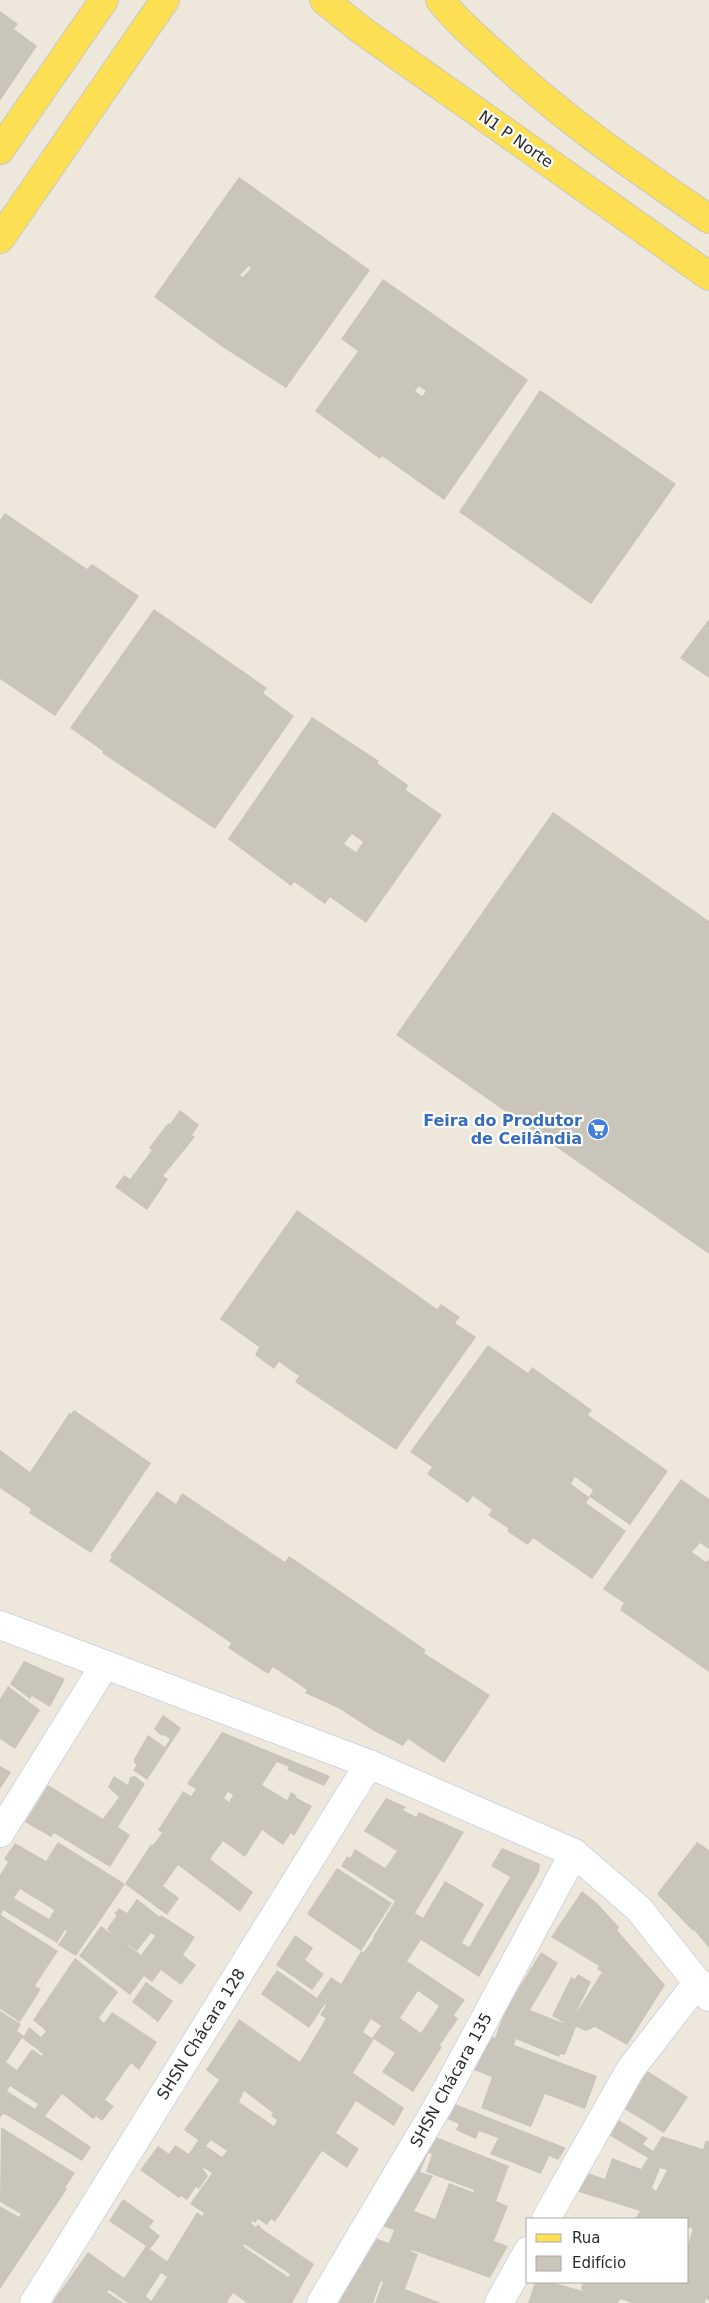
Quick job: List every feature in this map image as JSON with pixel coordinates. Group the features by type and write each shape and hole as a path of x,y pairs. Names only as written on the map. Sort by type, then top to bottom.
{"main road":[{"path":"0,150 104,0"},
{"path":"0,240 165,0"},
{"name":"N1 P Norte","path":"324,0 360,29 709,276"},
{"path":"440,0 451,14 517,76 595,140 709,219"}],"street":[{"path":"0,1625 104,1666 369,1764 574,1852 640,1909 703,1989 630,2070 547,2218"},
{"path":"0,1833 104,1666"},
{"name":"SHSN Chácara 128","path":"34,2303 369,1764"},
{"name":"SHSN Chácara 135","path":"321,2303 438,2106 574,1852"},
{"path":"499,2303 526,2255"}],"building":[{"path":"0,11 18,24 14,29 37,46 0,101"},
{"path":"239,177 370,270 286,388 221,346 154,297","holes":["249,266 251,268 243,277 240,275"]},
{"path":"383,279 528,380 444,500 382,456 380,459 315,411 358,351 341,339","holes":["419,386 426,391 422,396 415,391"]},
{"path":"540,390 676,484 591,604 459,512"},
{"path":"5,513 87,569 92,564 139,596 55,716 0,679 0,520"},
{"path":"154,609 267,688 263,693 294,716 215,829 102,753 103,751 70,728"},
{"path":"709,619 709,678 680,658"},
{"path":"312,717 379,761 377,763 408,785 406,790 442,815 366,923 330,897 325,904 294,882 291,886 228,839","holes":["352,834 363,842 356,852 344,844"]},
{"path":"553,812 709,921 709,1254 396,1035"},
{"path":"180,1110 199,1125 192,1135 195,1137 163,1176 168,1179 147,1210 115,1187 124,1175 130,1179 152,1150 149,1148"},
{"path":"297,1210 437,1309 441,1304 460,1317 455,1323 476,1337 396,1450 295,1382 299,1376 279,1362 274,1369 255,1355 259,1347 220,1319"},
{"path":"488,1345 528,1373 532,1367 592,1410 588,1415 668,1471 630,1525 590,1497 586,1503 626,1531 592,1579 533,1538 528,1545 508,1532 508,1528 488,1515 492,1510 473,1496 468,1503 427,1474 432,1467 410,1452","holes":["575,1477 593,1490 589,1497 571,1484"]},
{"path":"74,1410 151,1463 91,1553 29,1513 31,1509 0,1488 0,1450 30,1472 70,1412 71,1414"},
{"path":"681,1479 709,1499 709,1549 700,1543 692,1552 706,1562 709,1559 709,1672 620,1610 624,1603 603,1589"},
{"path":"157,1491 176,1504 182,1493 285,1562 289,1556 426,1650 424,1653 490,1695 444,1763 408,1739 403,1746 374,1731 340,1709 305,1693 307,1690 273,1667 268,1674 228,1648 231,1643 109,1561 112,1557 110,1556"},
{"path":"24,1661 65,1679 50,1707 32,1696 30,1699 10,1684"},
{"path":"8,1686 40,1710 15,1749 0,1739 0,1699"},
{"path":"163,1715 181,1728 147,1780 133,1770 137,1765 134,1763 134,1759 148,1735 165,1747 170,1739 164,1735 162,1736 154,1729"},
{"path":"222,1732 330,1776 324,1786 287,1770 289,1767 277,1762 262,1785 287,1800 291,1792 297,1796 295,1797 312,1806 294,1836 291,1833 283,1845 262,1830 245,1857 223,1841 210,1859 253,1892 240,1912 178,1865 163,1886 179,1898 167,1915 125,1884 151,1844 153,1845 162,1833 158,1830 183,1791 191,1796 196,1789 187,1784","holes":["228,1792 233,1795 229,1802 224,1798"]},
{"path":"0,1766 11,1772 0,1789"},
{"path":"114,1776 128,1785 130,1777 135,1776 145,1784 118,1827 130,1835 110,1867 54,1833 51,1837 25,1822 48,1785 103,1819 119,1797 108,1787"},
{"path":"386,1798 406,1807 403,1810 416,1817 419,1812 464,1832 415,1913 423,1918 445,1881 484,1904 462,1943 469,1947 510,1877 491,1866 502,1848 540,1864 539,1872 479,1977 421,1940 407,1961 465,2000 454,2015 458,2019 440,2045 442,2047 413,2092 382,2072 395,2053 374,2039 353,2073 404,2108 394,2126 356,2101 336,2133 359,2149 347,2168 322,2151 275,2222 271,2219 267,2225 258,2219 255,2223 252,2221 251,2223 256,2227 258,2224 262,2229 314,2264 292,2303 247,2303 233,2293 227,2302 229,2303 128,2303 109,2290 107,2292 124,2303 52,2303 88,2252 124,2278 146,2246 109,2221 123,2199 154,2221 149,2227 160,2236 150,2249 167,2261 197,2212 202,2216 204,2213 190,2204 212,2173 203,2169 208,2176 199,2189 196,2187 187,2200 181,2196 179,2198 140,2170 158,2146 169,2154 175,2145 189,2154 198,2140 184,2130 219,2080 206,2070 239,2019 300,2062 326,2018 320,2015 326,2005 309,2028 261,1994 277,1970 317,1998 331,1977 341,1984 361,1951 363,1953 374,1938 395,1901 341,1866 347,1856 350,1858 355,1849 385,1868 397,1851 364,1831","holes":["418,1991 439,2006 421,2033 400,2018","371,2019 381,2026 372,2038 363,2032","244,2091 273,2113 271,2116 277,2120 274,2126 239,2102","211,2140 227,2151 222,2157 206,2146","244,2244 290,2274 288,2277 243,2246","161,2273 167,2277 151,2301 146,2296"]},
{"path":"58,1842 125,1884 76,1956 58,1945 67,1931 65,1930 57,1943 3,1910 1,1915 58,1951 35,1986 41,1989 20,2022 0,2009 0,1875 8,1862 4,1859 15,1843 46,1861","holes":["20,1889 54,1910 49,1919 14,1898"]},
{"path":"697,1842 709,1850 709,1948 694,1930 657,1894"},
{"path":"337,1868 392,1903 361,1951 307,1914"},
{"path":"582,1891 597,1903 619,1927 617,1930 665,1985 627,2045 595,2027 586,2031 576,2027 565,2055 560,2054 559,2057 516,2039 514,2045 597,2076 585,2109 545,2094 531,2127 481,2108 492,2077 469,2068 489,2035 495,2038 508,2002 510,2002 541,1952 558,1963 530,2010 566,2024 552,2016 571,1977 575,1979 578,1974 591,1982 576,2013 602,1972 597,1969 599,1966 551,1937"},
{"path":"137,1899 160,1917 161,1915 195,1937 183,1955 196,1965 181,1985 161,1970 152,1982 144,1976 130,1995 79,1956 101,1926 113,1935 107,1929 117,1915 114,1914 119,1908 127,1913","holes":["151,1933 155,1936 141,1955 121,1940 137,1951"]},
{"path":"295,1935 313,1948 305,1960 324,1974 312,1990 276,1965"},
{"path":"75,1958 118,1992 99,2018 104,2023 112,2012 157,2042 139,2070 131,2063 105,2100 114,2106 102,2121 96,2116 93,2119 62,2094 45,2116 91,2147 82,2161 8,2116 3,2114 0,2118 0,2011 21,2024 17,2031 24,2036 29,2027 41,2037 46,2031 33,2020","holes":["22,2038 43,2054 42,2056 32,2049 17,2070 6,2062","10,2086 38,2104 35,2109 7,2091"]},
{"path":"146,1982 173,2001 158,2022 132,2002"},
{"path":"646,2070 688,2097 664,2133 623,2108"},
{"path":"450,2102 566,2148 558,2160 549,2156 541,2174 490,2154 498,2138 479,2131 476,2139 456,2130 459,2124 443,2117"},
{"path":"617,2119 648,2138 643,2144 653,2151 662,2136 703,2149 706,2140 709,2142 709,2300 706,2299 705,2303 632,2303 620,2299 618,2303 528,2303 535,2283 555,2283 583,2291 581,2288 583,2283 689,2283 689,2241 693,2229 689,2227 689,2218 636,2218 640,2211 576,2191 585,2172 605,2179 612,2158 641,2169 648,2158 607,2134","holes":["660,2168 667,2170 656,2191 652,2188"]},
{"path":"1,2127 75,2173 65,2188 67,2189 0,2289 0,2206 19,2217 21,2214 0,2202"},
{"path":"431,2135 509,2166 496,2201 508,2206 494,2241 508,2246 490,2278 411,2251 418,2254 405,2289 441,2303 375,2303 383,2282 381,2281 373,2303 334,2303 372,2237 389,2243 394,2230 379,2225","holes":["428,2153 432,2154 426,2172 474,2190 473,2192 449,2183 435,2219 414,2211 433,2176 420,2172"]}],"place":[{"name":"Feira do Produtor de Ceilândia","path":"598,1129"}]}
